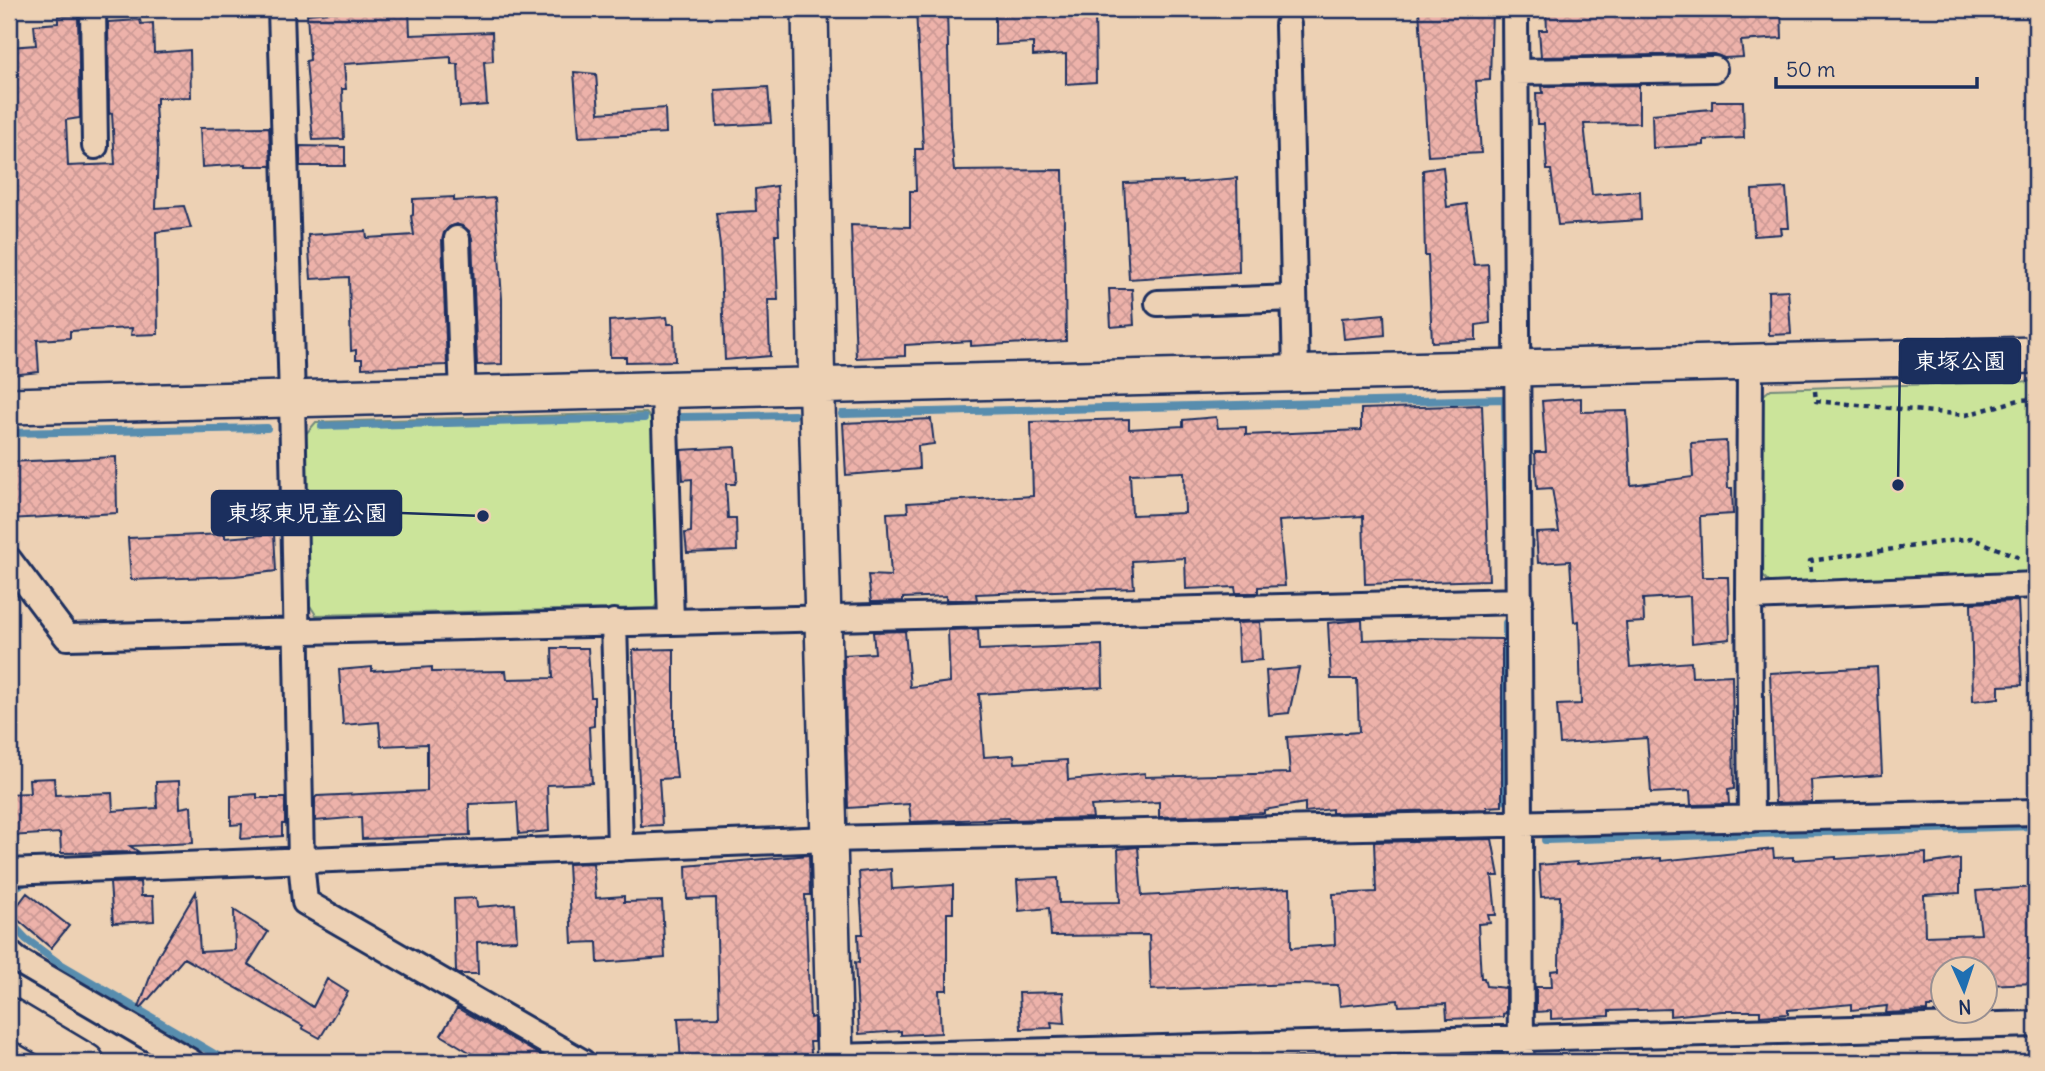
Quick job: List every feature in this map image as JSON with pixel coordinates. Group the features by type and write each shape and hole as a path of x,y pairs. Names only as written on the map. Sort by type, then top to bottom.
{"street":[{"path":"93,9 95,146"},
{"path":"281,9 305,902 582,1062"},
{"path":"810,9 834,1060 1520,1051 2036,1024"},
{"path":"1515,9 1519,367 1520,1051"},
{"path":"1288,25 1296,374"},
{"path":"1515,72 1714,69"},
{"path":"457,239 463,395"},
{"path":"1158,303 1294,298"},
{"path":"9,406 2036,355"},
{"path":"1750,362 1751,819"},
{"path":"664,390 671,621"},
{"path":"9,560 66,637 1520,601"},
{"path":"1749,597 2036,585"},
{"path":"614,622 620,848"},
{"path":"9,872 829,839 2036,813"},
{"path":"9,953 191,1062"},
{"path":"9,1016 86,1062"}],"path":[{"path":"1814,360 1816,401 1966,415 2018,400 2036,399"},
{"path":"1811,594 1810,561 1971,538 2022,559 2029,559"}],"green space":[{"path":"2036,381 2036,575 1771,584 1759,572 1760,398 1771,389"},
{"path":"646,413 657,426 663,597 654,608 316,615 309,604 304,436 316,422"}],"building":[{"path":"366,9 409,9 410,35 492,32 493,61 484,62 487,105 460,107 458,64 451,64 451,57 344,64 344,139 313,140 306,61 310,60 307,14"},
{"path":"916,9 947,9 954,171 1063,170 1066,341 971,346 971,341 905,345 905,356 856,358 851,225 910,227 910,191 916,191 915,149 923,149"},
{"path":"995,9 1095,9 1096,82 1066,84 1066,54 1033,56 1033,43 995,45"},
{"path":"1419,9 1492,9 1490,80 1476,81 1481,153 1428,156"},
{"path":"1546,9 1781,9 1782,38 1741,41 1743,57 1724,58 1714,54 1541,57 1539,30 1547,30"},
{"path":"58,16 78,16 80,118 66,120 68,166 115,164 112,113 109,114 108,22 140,20 141,24 153,23 154,53 190,50 191,97 157,98 155,104 158,150 156,208 184,206 191,228 156,232 158,334 131,335 132,328 70,331 70,338 37,340 39,372 11,375 9,47 36,45 34,25 58,23"},
{"path":"574,72 596,74 599,113 665,108 666,133 579,137"},
{"path":"1639,85 1639,123 1584,124 1592,195 1640,191 1641,220 1558,225 1551,170 1547,170 1544,124 1537,124 1536,93 1543,93 1542,86"},
{"path":"768,87 771,123 717,126 715,90"},
{"path":"1712,101 1743,101 1744,138 1704,140 1704,145 1653,148 1652,114 1712,109"},
{"path":"269,127 271,166 246,164 202,167 200,128"},
{"path":"300,146 345,147 345,166 300,166"},
{"path":"1443,167 1447,207 1466,204 1474,265 1488,264 1490,323 1476,325 1476,340 1432,342 1428,256 1425,256 1423,170"},
{"path":"1237,178 1239,272 1129,279 1124,183 1183,183"},
{"path":"777,186 779,235 775,235 778,300 768,300 770,356 725,360 716,213 756,211 755,189"},
{"path":"1786,188 1789,228 1781,228 1782,234 1754,236 1752,190"},
{"path":"454,197 454,201 495,198 502,299 502,364 477,365 472,238 469,231 457,224 449,227 442,240 447,365 362,368 362,359 356,359 356,350 351,351 349,277 311,279 308,235 366,231 367,238 414,235 411,216 413,199"},
{"path":"1109,289 1132,289 1134,325 1111,327"},
{"path":"1788,290 1791,334 1769,335 1768,291"},
{"path":"1384,314 1385,335 1344,339 1342,318"},
{"path":"667,317 668,324 674,324 675,361 626,362 626,357 610,357 609,321"},
{"path":"1581,398 1581,412 1627,411 1631,485 1693,477 1691,443 1726,441 1728,488 1732,488 1733,514 1700,516 1702,577 1728,577 1730,639 1692,643 1690,596 1643,599 1644,622 1626,623 1630,667 1691,662 1692,677 1732,675 1734,789 1728,790 1729,804 1691,805 1690,791 1651,793 1647,738 1560,744 1557,705 1581,704 1579,621 1574,622 1570,561 1538,563 1536,533 1559,532 1552,488 1537,489 1535,452 1546,452 1542,401"},
{"path":"1482,405 1489,580 1365,584 1363,516 1279,521 1285,586 1258,587 1258,593 1236,593 1235,587 1186,589 1185,558 1132,561 1134,588 976,594 977,600 946,600 946,596 871,602 868,575 891,576 887,513 908,512 907,503 1033,496 1031,422 1129,419 1129,429 1183,426 1183,420 1216,417 1218,428 1246,427 1246,435 1361,430 1361,409","holes":["1184,472 1185,513 1132,515 1130,474"]},
{"path":"931,419 934,444 918,446 919,469 846,475 843,423"},
{"path":"735,447 737,479 735,484 726,484 728,518 736,518 737,551 687,553 685,533 691,532 692,479 683,480 681,450"},
{"path":"116,457 117,513 9,519 9,462"},
{"path":"225,534 225,538 274,534 276,571 235,576 131,580 128,538"},
{"path":"2018,601 2022,685 1999,686 1999,698 1973,701 1971,603"},
{"path":"1362,620 1363,640 1502,639 1502,806 1487,809 1332,813 1332,809 1305,812 1305,803 1264,810 1264,813 1159,817 1159,802 1091,806 1093,818 911,822 909,804 848,808 844,655 875,653 873,632 905,631 910,687 950,682 948,630 978,629 979,650 1102,645 1103,687 979,694 984,757 1014,755 1015,763 1067,760 1068,780 1145,773 1145,777 1290,773 1287,737 1359,732 1357,679 1331,679 1328,623"},
{"path":"1260,622 1262,660 1239,662 1237,623"},
{"path":"552,648 588,648 591,697 594,697 594,726 589,727 592,783 547,785 549,831 519,834 517,802 469,804 470,835 362,839 361,817 315,821 317,796 427,791 427,744 381,746 379,722 343,725 339,670 432,667 432,672 506,671 507,679 553,678"},
{"path":"674,649 674,749 677,778 659,779 662,825 641,826 633,650"},
{"path":"1877,667 1882,775 1811,780 1812,802 1775,803 1770,673"},
{"path":"1299,668 1289,713 1269,715 1266,671"},
{"path":"54,778 55,795 112,793 113,811 157,808 156,782 179,781 180,808 191,806 193,843 130,846 139,852 61,853 60,833 9,836 9,794 30,793 29,779"},
{"path":"257,794 257,798 285,798 282,836 241,839 242,824 231,825 231,796"},
{"path":"1492,839 1499,876 1492,876 1496,915 1488,915 1490,923 1478,924 1481,978 1484,978 1486,986 1506,988 1506,1013 1503,1017 1447,1019 1446,1004 1399,1006 1398,1000 1340,1006 1338,985 1293,984 1151,990 1149,935 1051,936 1049,908 1019,911 1017,880 1058,878 1059,903 1120,902 1118,849 1138,847 1142,896 1290,888 1291,948 1335,945 1333,894 1376,892 1374,842"},
{"path":"1773,849 1774,858 1793,857 1793,860 1926,853 1926,864 1960,859 1960,893 1924,895 1925,936 1981,934 1976,891 2036,887 2036,983 2000,984 2000,956 1930,956 1930,1007 1927,1007 1927,1011 1886,1013 1887,1006 1852,1010 1852,1004 1788,1010 1788,1014 1760,1016 1760,1011 1722,1011 1670,1016 1670,1009 1609,1011 1609,1016 1551,1019 1551,1011 1536,1012 1536,987 1552,987 1551,971 1559,970 1560,896 1541,897 1539,865 1661,858 1661,861"},
{"path":"809,855 810,895 805,895 810,1018 814,1017 814,1042 810,1042 812,1062 681,1062 678,1018 719,1017 716,898 687,899 686,866"},
{"path":"593,863 596,898 624,896 624,902 662,901 665,958 598,963 597,942 572,943 568,864"},
{"path":"891,869 892,889 953,885 953,913 947,913 947,990 939,990 941,1033 901,1035 901,1031 859,1034 855,962 859,963 858,934 863,934 859,872"},
{"path":"140,882 141,896 153,896 154,921 113,923 110,883"},
{"path":"196,892 200,952 235,950 234,910 268,932 248,964 313,1007 327,979 348,992 320,1038 184,958 141,1008 139,1007 157,958"},
{"path":"27,893 69,926 51,948 11,914"},
{"path":"476,898 477,907 515,904 517,940 477,942 478,974 459,974 456,972 454,899"},
{"path":"1063,992 1065,1023 1051,1022 1052,1028 1021,1029 1019,993"},
{"path":"457,1008 552,1062 486,1062 441,1035"}],"waterway":[{"path":"842,414 1505,399 1506,489"},
{"path":"681,417 794,415"},
{"path":"322,426 644,418"},
{"path":"9,433 267,428"},
{"path":"1506,623 1507,801"},
{"path":"1545,840 2036,826"},
{"path":"9,890 30,880"},
{"path":"9,921 26,939 57,962 228,1062"}],"place":[{"name":"東塚公園","path":"1898,485"},
{"name":"東塚東児童公園","path":"483,516"}]}
